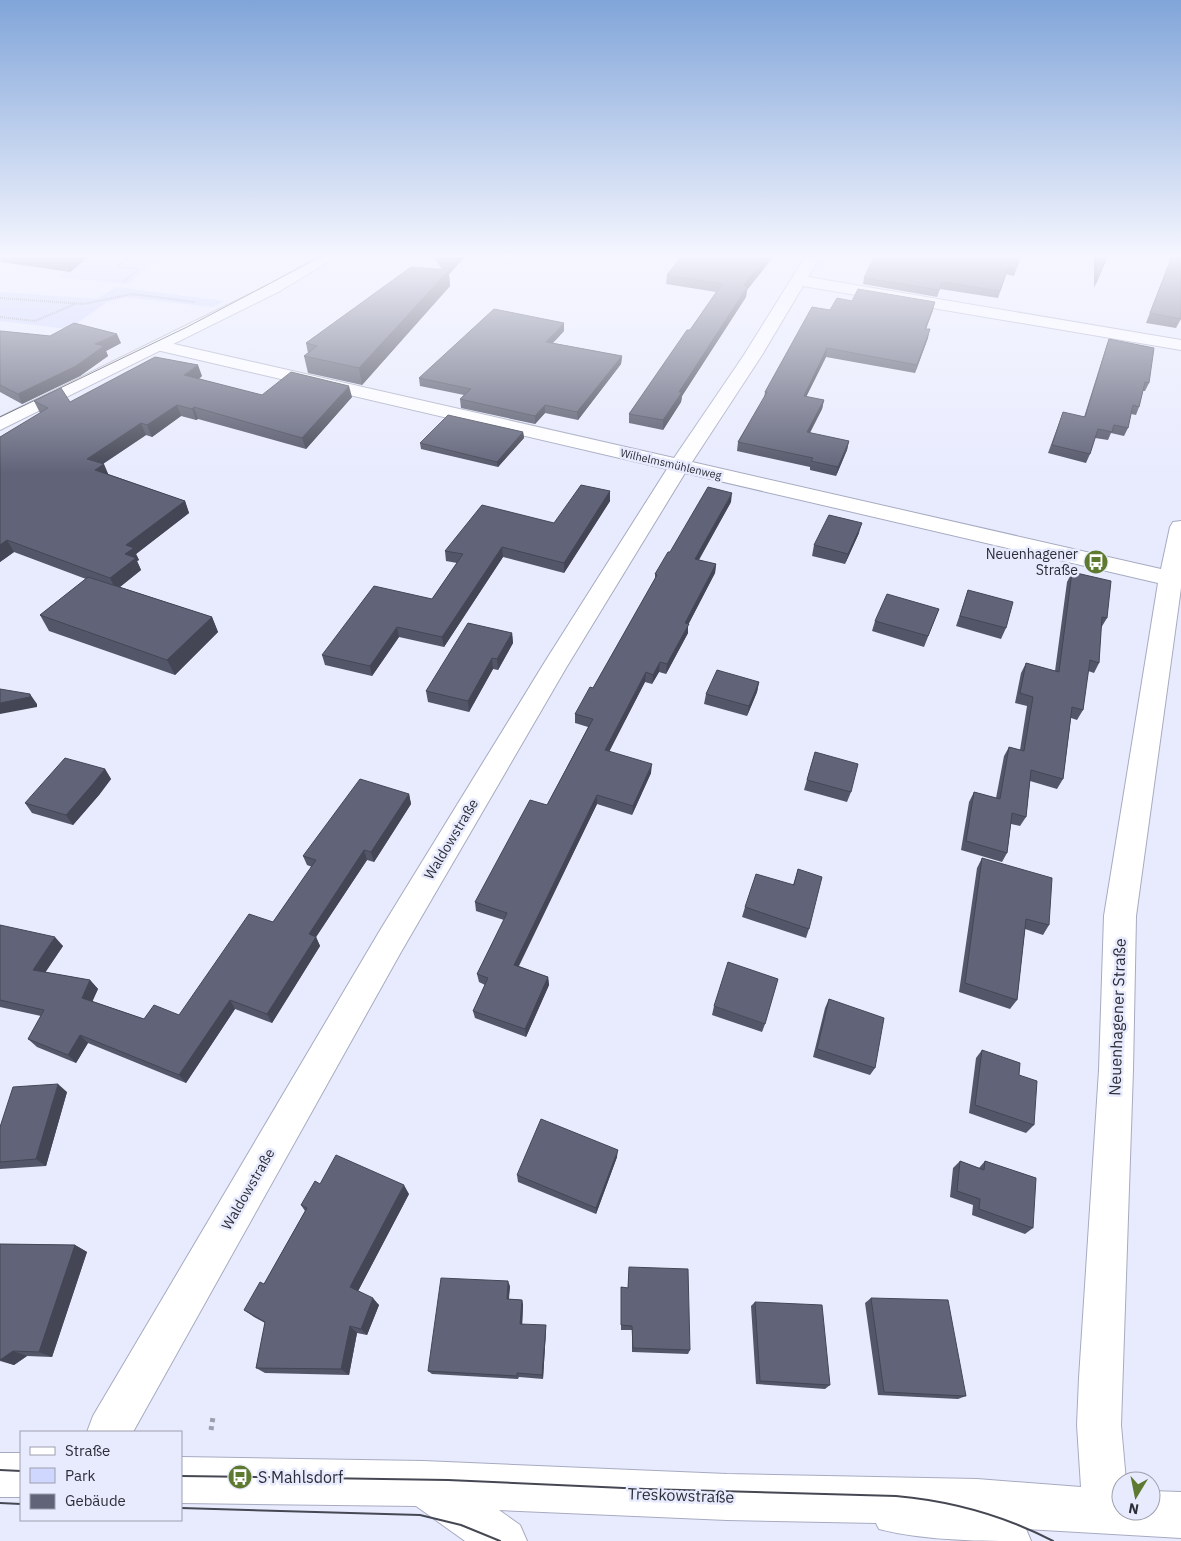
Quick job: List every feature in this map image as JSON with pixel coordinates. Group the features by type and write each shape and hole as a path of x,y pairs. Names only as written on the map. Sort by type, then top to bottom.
{"street":[{"path":"0,424 194,329"},
{"name":"Waldowstraße","path":"110,1431 400,925 555,666 679,466 768,329"},
{"path":"1086,329 1181,345"},
{"name":"Wilhelmsmühlenweg","path":"161,346 1176,580"},
{"name":"Neuenhagener Straße","path":"1106,1512 1099,1425 1100,1378 1116,1070 1120,916 1176,580 1181,527"},
{"path":"0,1475 20,1475"},
{"name":"Treskowstraße","path":"182,1480 424,1484 826,1499 978,1502 1106,1512 1181,1515"},
{"path":"424,1484 504,1541"},
{"path":"826,1499 948,1524 1008,1541"}],"path":[{"path":"211,1430 213,1417"}],"building":[{"path":"63,329 97,329 117,334 95,344 104,346 76,366 18,394 0,385 0,331 50,336"},
{"path":"325,329 395,329 359,368 304,356 317,346 306,343"},
{"path":"472,329 558,329 546,342 622,356 577,412 545,405 535,416 460,399 471,389 419,378"},
{"path":"720,329 663,420 629,414 687,330"},
{"path":"800,329 930,329 917,365 827,348 804,396 824,400 807,432 849,441 838,467 811,461 813,458 738,442 767,392 765,392"},
{"path":"1109,339 1154,348 1149,383 1145,382 1139,407 1133,405 1128,428 1114,425 1112,432 1098,429 1090,454 1052,445 1063,412 1085,417"},
{"path":"155,357 198,365 184,375 262,395 291,372 349,386 302,438 194,407 192,409 177,405 147,425 141,423 87,459 104,464 95,470 185,501 126,545 134,548 125,554 136,558 110,578 7,540 0,545 0,437 48,408 34,401 61,388 70,402"},
{"path":"448,415 523,432 497,462 420,443"},
{"path":"581,485 610,491 564,563 502,547 442,637 397,627 370,666 322,655 374,586 432,599 463,554 445,551 482,505 554,523"},
{"path":"708,487 732,493 695,559 716,564 685,623 689,624 667,664 660,662 653,675 646,672 605,750 652,764 633,806 597,795 514,965 548,977 525,1029 473,1011 488,978 477,974 507,913 475,902 530,800 547,805 593,719 575,714 590,687 593,688 657,575 655,574"},
{"path":"829,515 862,523 848,554 814,545"},
{"path":"1072,572 1111,581 1107,618 1102,617 1099,663 1090,660 1083,710 1072,707 1063,779 1031,770 1026,817 1012,813 1007,853 966,841 974,792 1000,799 1009,747 1024,751 1033,697 1020,693 1026,663 1059,672"},
{"path":"88,577 212,617 167,660 40,615"},
{"path":"968,590 1013,602 1006,628 960,616"},
{"path":"887,594 939,609 928,636 875,621"},
{"path":"468,623 512,633 497,659 492,658 468,701 426,691"},
{"path":"717,670 759,682 749,706 706,694"},
{"path":"0,689 30,694 30,697 0,703"},
{"path":"815,752 858,764 851,792 807,780"},
{"path":"65,758 105,769 66,815 25,803"},
{"path":"360,779 409,794 371,852 364,850 309,934 316,937 267,1014 230,1000 179,1075 80,1035 68,1055 28,1039 44,1010 0,1000 0,925 55,937 33,970 90,980 82,998 144,1019 154,1005 179,1015 249,914 273,922 316,860 303,856"},
{"path":"982,858 1052,878 1049,925 1026,919 1017,1000 965,983"},
{"path":"798,869 822,877 809,929 745,907 756,874 794,885"},
{"path":"728,962 778,979 765,1024 714,1006"},
{"path":"829,999 884,1018 875,1068 817,1049"},
{"path":"982,1050 1020,1063 1019,1075 1037,1081 1034,1125 975,1105"},
{"path":"58,1084 36,1159 0,1162 0,1127 13,1087"},
{"path":"541,1119 618,1150 596,1208 517,1175"},
{"path":"336,1155 404,1185 350,1287 373,1298 361,1329 350,1326 341,1369 256,1368 265,1322 244,1310 260,1282 264,1284 307,1208 301,1205 315,1181 320,1184"},
{"path":"960,1161 984,1170 985,1161 1036,1178 1033,1228 979,1209 980,1199 957,1191"},
{"path":"0,1244 75,1245 39,1352 13,1351 0,1360"},
{"path":"629,1267 688,1269 690,1350 633,1348 632,1326 621,1325 621,1287 628,1288"},
{"path":"441,1278 508,1281 507,1299 522,1300 520,1324 546,1325 542,1375 517,1373 517,1376 428,1371"},
{"path":"871,1298 948,1300 966,1396 884,1392"},
{"path":"755,1302 822,1305 830,1385 760,1381"}],"tram line":[{"path":"0,417 183,329"},
{"path":"0,1470 20,1471"},
{"path":"182,1476 448,1480 646,1489 896,1496 937,1501 977,1511 1015,1524 1053,1541"},
{"path":"0,1503 20,1504"},
{"path":"182,1508 420,1515 461,1525 500,1541"}],"place":[{"name":"Neuenhagener Straße","path":"1096,562"},
{"name":"S Mahlsdorf","path":"240,1477"}]}
